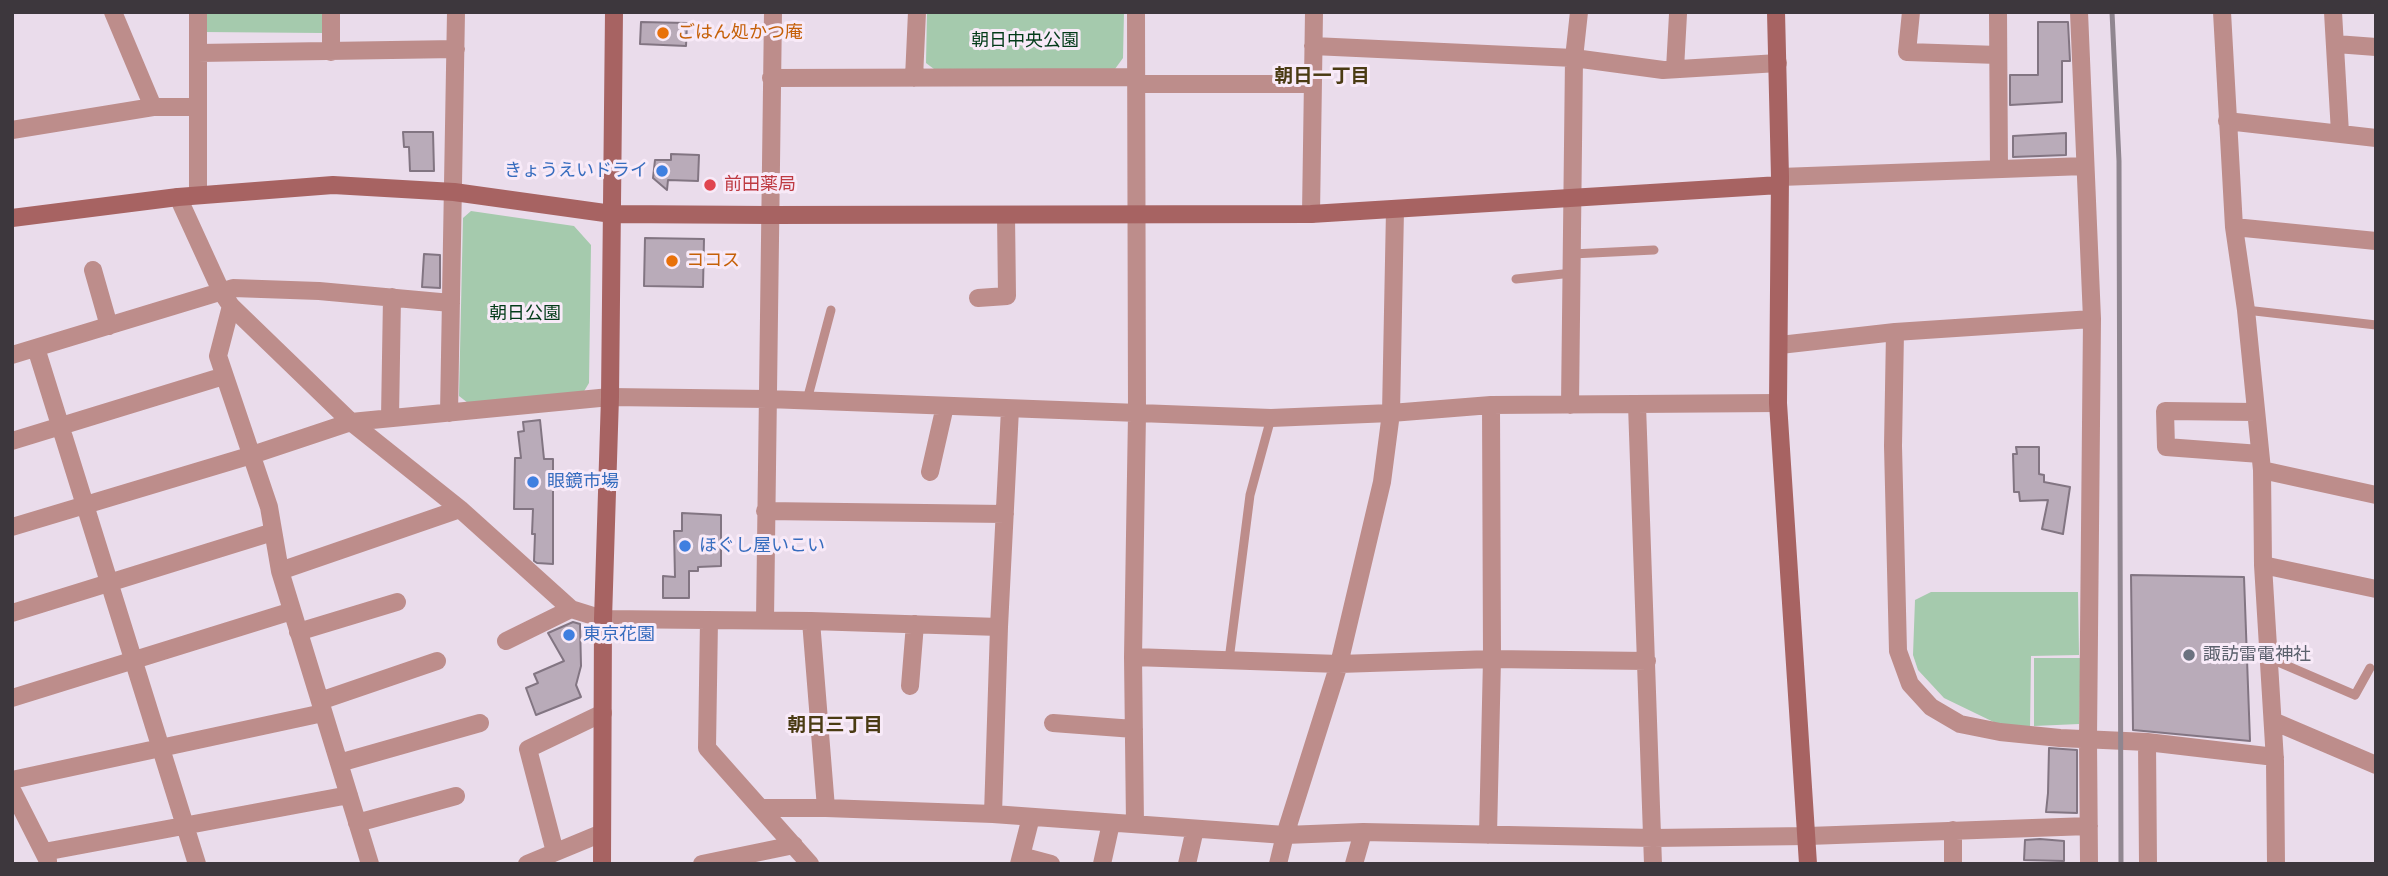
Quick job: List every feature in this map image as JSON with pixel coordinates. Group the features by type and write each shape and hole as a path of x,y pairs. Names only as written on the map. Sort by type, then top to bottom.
{"street":[{"path":"113,12 153,107"},
{"path":"198,12 198,195"},
{"path":"331,12 331,52"},
{"path":"449,413 456,12"},
{"path":"603,864 603,619 610,397 614,12"},
{"path":"765,620 773,12"},
{"path":"914,78 917,12"},
{"path":"1135,824 1133,657 1137,414 1136,12"},
{"path":"1311,214 1314,12"},
{"path":"1570,405 1574,58 1579,12"},
{"path":"1776,12 1780,181 1778,403 1808,864"},
{"path":"1911,12 1907,52 1998,55"},
{"path":"1998,12 1999,169"},
{"path":"2079,12 2092,319 2089,864"},
{"path":"2222,12 2234,227 2246,310 2261,462 2263,565 2275,757 2276,864"},
{"path":"2333,12 2340,133"},
{"path":"1675,69 1678,14"},
{"path":"2336,44 2376,47"},
{"path":"1313,46 1574,58 1663,70 1778,64"},
{"path":"198,53 456,49"},
{"path":"771,78 1311,84"},
{"path":"12,130 153,107 197,107"},
{"path":"2227,121 2376,138"},
{"path":"12,218 178,197 333,185 454,192 612,214 1311,214 1573,198 1780,181 2085,166"},
{"path":"178,197 226,299 351,422 460,509 571,609 603,619 765,620 999,627"},
{"path":"1278,864 1284,835 1339,664 1382,482 1391,413 1395,210"},
{"path":"978,298 1007,296 1006,215"},
{"path":"2234,227 2376,241"},
{"path":"93,270 109,326"},
{"path":"370,864 280,570 268,508 218,356 226,299 233,288 319,291 452,303"},
{"path":"390,418 392,297"},
{"path":"12,355 109,326 226,299"},
{"path":"1780,345 1895,332 2092,319"},
{"path":"1895,332 1893,446 1898,651 1910,684 1931,706 1960,724 2012,733 2147,742 2275,757"},
{"path":"36,348 197,864"},
{"path":"12,441 224,376"},
{"path":"12,527 252,455 351,422 610,397 807,400 1271,418 1491,405 1778,403"},
{"path":"1488,835 1492,659 1491,405"},
{"path":"1637,405 1653,864"},
{"path":"930,472 945,406"},
{"path":"993,814 1010,409"},
{"path":"2256,412 2165,411 2166,447 2261,462 2376,495"},
{"path":"280,570 460,509"},
{"path":"765,511 1005,514"},
{"path":"12,613 272,533"},
{"path":"2263,565 2376,589"},
{"path":"298,632 397,602"},
{"path":"506,641 571,609"},
{"path":"12,698 292,611"},
{"path":"709,620 707,748 810,864"},
{"path":"811,621 826,808"},
{"path":"910,687 915,624"},
{"path":"1133,657 1339,664 1492,659 1647,661"},
{"path":"12,780 161,749 322,707 437,661"},
{"path":"555,852 528,749 603,713"},
{"path":"2273,721 2376,765"},
{"path":"339,763 480,723"},
{"path":"1053,723 1134,729"},
{"path":"2147,742 2148,864"},
{"path":"12,789 47,858 349,794"},
{"path":"358,823 456,796"},
{"path":"762,808 993,814 1284,835 1363,832 1653,838 1808,836 2089,826"},
{"path":"1031,817 1020,860 1051,864"},
{"path":"1102,864 1111,822"},
{"path":"1187,864 1195,829"},
{"path":"1953,830 1953,864"},
{"path":"1354,864 1363,832"},
{"path":"527,864 602,833"},
{"path":"702,864 794,845"}],"lane":[{"path":"1572,254 1654,250"},
{"path":"1516,279 1572,273"},
{"path":"807,400 831,310"},
{"path":"2246,310 2376,325"},
{"path":"1230,660 1250,495 1271,418"},
{"path":"2269,658 2355,695 2370,668"}],"green space":[{"path":"205,12 323,12 322,33 204,32"},
{"name":"朝日中央公園","path":"927,12 1124,12 1123,58 1115,69 934,69 926,63"},
{"name":"朝日公園","path":"471,211 574,226 591,245 589,383 583,393 468,403 459,396 463,218"},
{"path":"1931,592 2078,592 2079,655 2031,656 2030,730 2006,728 1944,698 1918,670 1913,655 1915,600"},
{"path":"2034,658 2081,658 2079,724 2034,726"}],"building":[{"path":"641,22 687,23 686,46 640,44"},
{"path":"2038,22 2068,22 2070,61 2062,61 2062,102 2010,105 2010,75 2038,75"},
{"path":"403,132 433,132 434,171 410,171 409,147 404,147"},
{"path":"2066,133 2066,155 2013,157 2013,136"},
{"path":"671,154 699,155 698,181 668,180 667,190 653,178 655,160 671,160"},
{"path":"645,238 704,239 703,287 644,286"},
{"path":"424,254 440,255 440,288 422,287"},
{"path":"540,420 544,459 553,459 553,564 534,561 533,509 514,509 515,458 521,458 518,432 524,431 523,422"},
{"path":"2016,447 2039,447 2039,474 2044,475 2044,482 2070,487 2063,534 2042,529 2048,500 2020,501 2019,492 2014,492 2013,454 2017,454"},
{"path":"682,513 721,515 721,566 698,567 698,571 689,571 689,598 663,598 663,576 675,577 674,531 682,531"},
{"name":"諏訪雷電神社","path":"2131,575 2244,577 2250,741 2133,730"},
{"path":"573,622 580,624 581,666 576,685 581,697 536,715 526,688 538,683 534,674 564,661 548,633"},
{"path":"2049,748 2077,750 2077,813 2046,812"},
{"path":"2025,840 2064,841 2064,861 2024,860"}],"railway":[{"path":"2112,12 2119,161 2121,864"}],"place":[{"name":"ごはん処かつ庵","path":"663,33"},
{"name":"きょうえいドライ","path":"662,171"},
{"name":"前田薬局","path":"710,185"},
{"name":"ココス","path":"672,261"},
{"name":"眼鏡市場","path":"533,482"},
{"name":"ほぐし屋いこい","path":"685,546"},
{"name":"東京花園","path":"569,635"},
{"name":"諏訪雷電神社","path":"2189,655"}],"district":[{"name":"朝日一丁目","path":"1322,77"},
{"name":"朝日三丁目","path":"835,726"}]}
